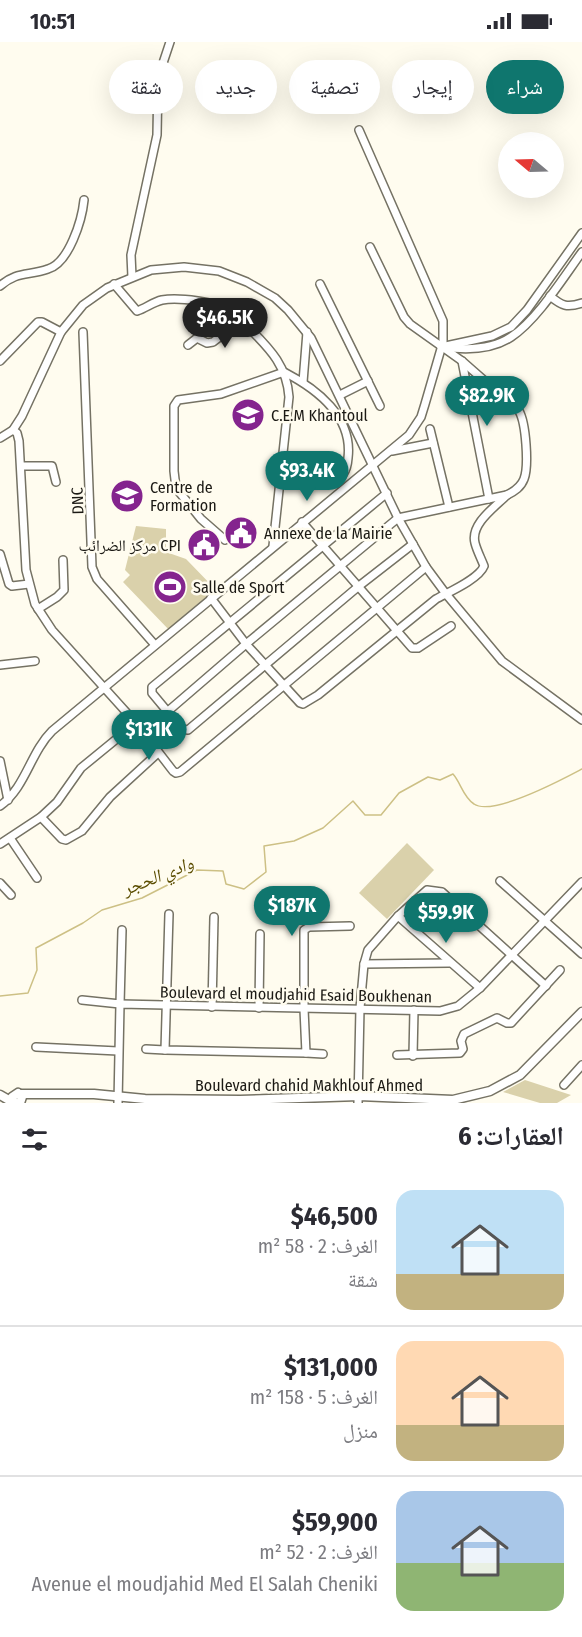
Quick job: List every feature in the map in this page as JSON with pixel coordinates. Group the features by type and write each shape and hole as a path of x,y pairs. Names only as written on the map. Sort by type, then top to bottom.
{"main road":[{"name":"Boulevard chahid Makhlouf Ahmed","path":"19,1100 40,1094 118,1099 453,1100 490,1091 526,1070 582,1012"},
{"path":"0,1093 19,1100"}],"street":[{"path":"132,276 131,255 157,135 158,78 170,42"},
{"path":"0,806 18,788 46,736 409,435 421,417 441,347 443,328 439,309 359,130"},
{"path":"0,286 16,275 50,269 58,263 80,223 84,201"},
{"path":"441,347 450,343 492,336 512,327 527,310 582,233"},
{"path":"211,598 264,665 300,704 304,704 436,598 484,569 474,540 475,531 482,520 507,495 519,488 526,475 522,416 514,406 462,361 407,321 370,247"},
{"path":"441,347 466,350 496,344 510,338 523,327 550,296 582,252"},
{"path":"0,438 13,430 30,400 61,332 83,305 114,284 151,270 184,267 219,271 247,282 275,298 307,332 340,395 398,518 426,567 446,594 502,661 582,720"},
{"path":"114,284 136,311 164,300 178,300 231,310 272,351 284,372 288,390 273,546"},
{"path":"320,284 380,406"},
{"path":"550,296 563,306 571,307 582,303"},
{"path":"188,345 197,338 207,343 213,342 242,320"},
{"path":"0,361 38,322 61,332"},
{"name":"DNC","path":"83,332 92,567 97,579 155,645"},
{"path":"303,382 307,332"},
{"path":"462,361 489,499"},
{"path":"225,540 201,519 176,488 175,403 181,399 221,394 284,372 303,382 334,409 347,434 349,448 347,469 343,476 330,483"},
{"path":"340,395 368,381"},
{"path":"430,429 449,507"},
{"path":"13,430 17,433 19,441 26,570 38,609 52,630 136,723 173,771 179,773 426,567"},
{"path":"389,452 433,443"},
{"path":"21,466 52,466 56,482"},
{"path":"387,493 151,688 152,693 182,729 188,730 359,586 413,544"},
{"path":"167,712 398,518 507,495"},
{"path":"302,522 415,649 451,626"},
{"path":"0,554 9,584 12,586 29,584"},
{"path":"38,609 64,590 63,560"},
{"path":"0,665 35,661"},
{"path":"0,844 41,817 57,802 81,768 136,723"},
{"path":"41,817 62,840 72,838 82,831 110,797 158,753"},
{"path":"0,761 8,800"},
{"path":"10,838 37,878"},
{"path":"500,881 582,954"},
{"path":"0,883 10,896"},
{"name":"Boulevard el moudjahid Esaid Boukhenan","path":"82,1000 166,1006 440,1011 458,1006 480,988 580,886"},
{"path":"359,1100 360,1008 364,964 368,950 398,916 427,890 442,892 546,986"},
{"path":"165,1050 169,914"},
{"path":"398,916 480,988"},
{"path":"212,1007 214,917"},
{"path":"306,1053 304,930 309,927 350,926"},
{"path":"118,1099 122,930"},
{"path":"259,1008 260,934"},
{"path":"364,964 449,963"},
{"path":"397,1055 460,1053 463,1049 461,1041 464,1034 497,1018 505,1023 511,1023 560,970"},
{"path":"413,1056 414,1010"},
{"path":"36,1047 118,1051"},
{"path":"146,1049 323,1054"},
{"path":"564,1085 582,1065"}],"shaded area":[{"name":"Salle de Sport","path":"136,526 166,529 166,552 186,559 218,592 171,632 123,582 130,575 125,570"},
{"path":"407,843 434,870 387,919 359,893"},
{"path":"525,1080 571,1095 557,1103 540,1103 503,1092"}],"waterway":[{"name":"وادي الحجر","path":"0,996 28,993 37,970 36,948 102,910 142,898 197,870 223,871 226,884 244,889 266,872 264,846 294,841 323,828 353,801 365,815 381,815 399,793 428,777 440,780 453,774 467,798 483,807 528,795 582,769"}],"place":[{"name":"C.E.M Khantoul","path":"248,415"},
{"name":"Centre de Formation","path":"127,496"},
{"name":"Annexe de la Mairie","path":"241,533"},
{"name":"مركز الضرائب CPI","path":"204,545"},
{"name":"Salle de Sport","path":"170,587"}]}
